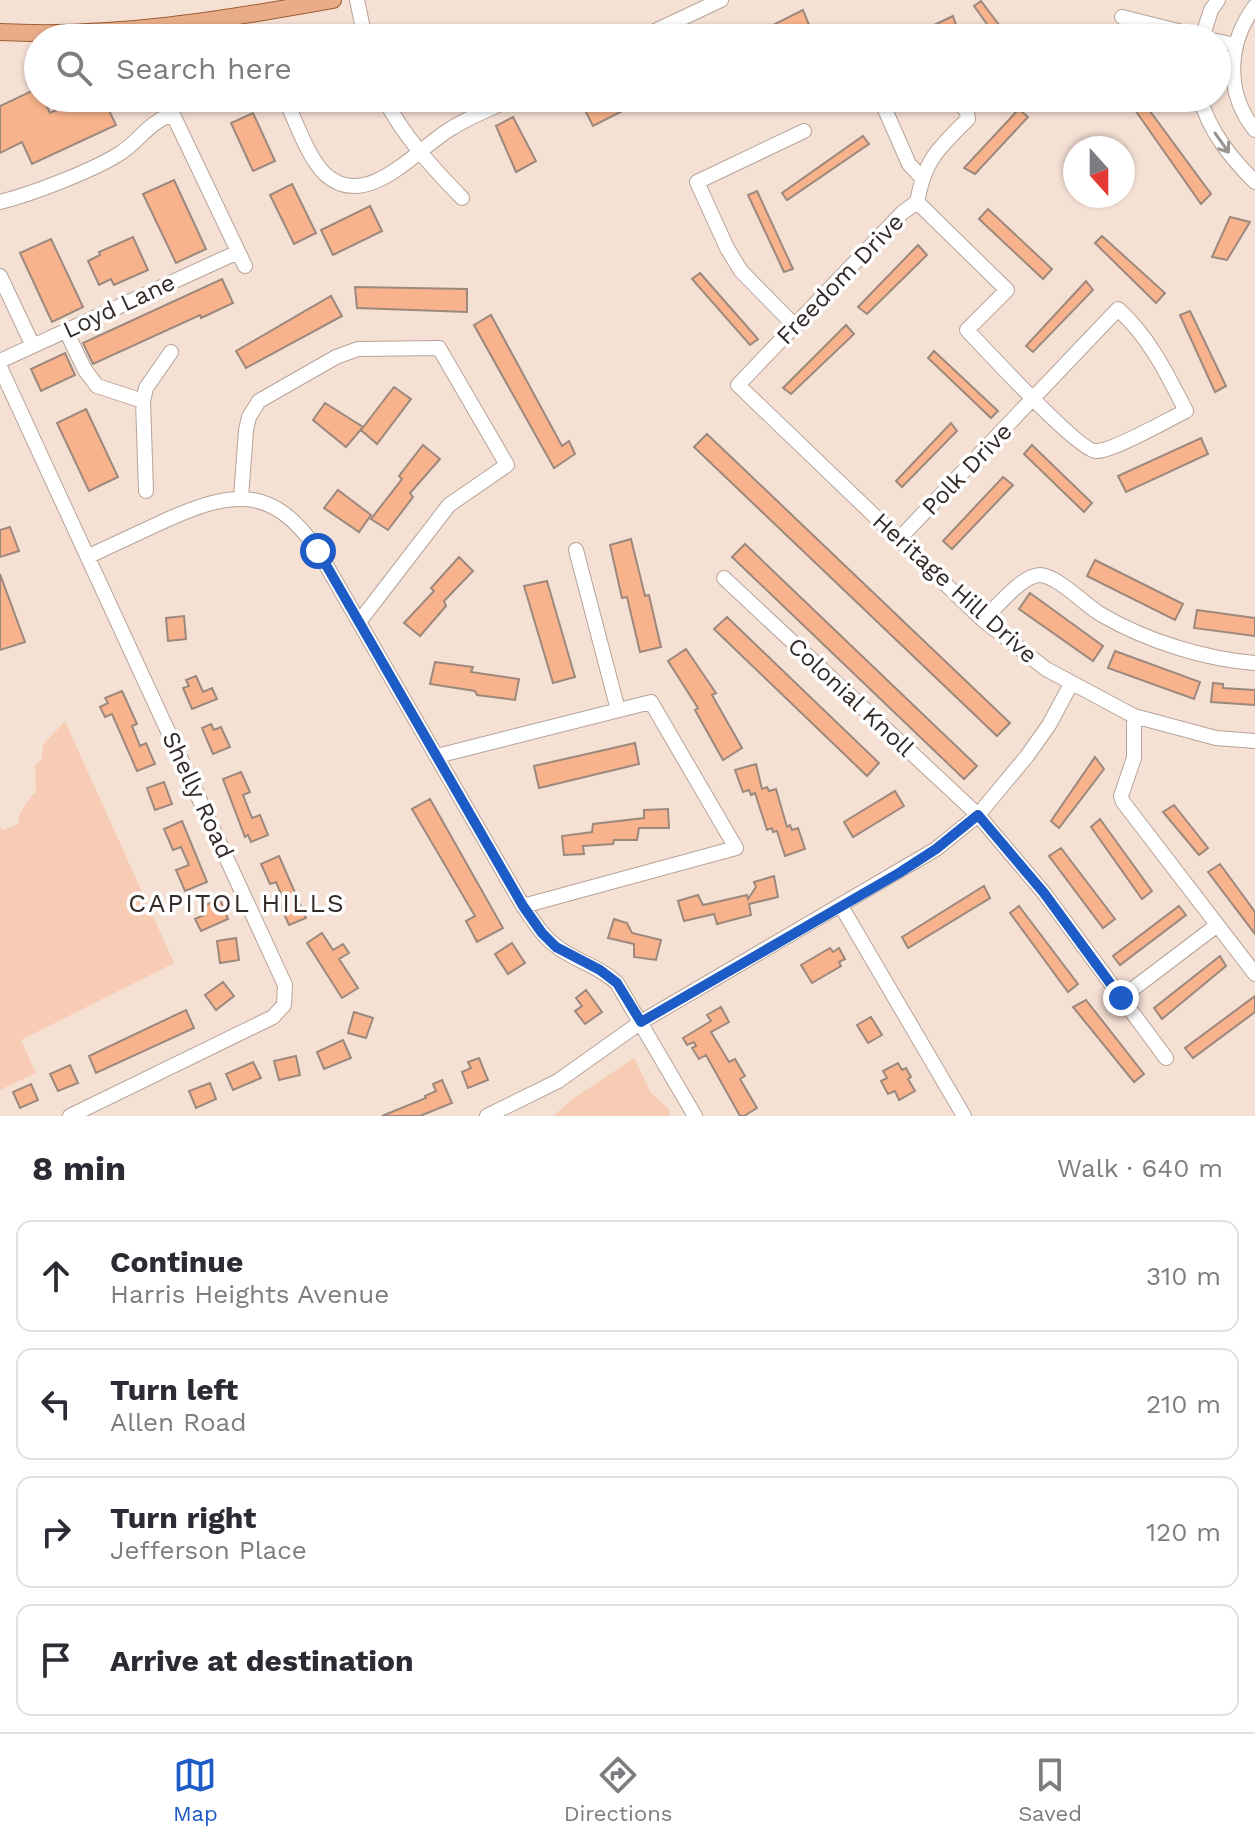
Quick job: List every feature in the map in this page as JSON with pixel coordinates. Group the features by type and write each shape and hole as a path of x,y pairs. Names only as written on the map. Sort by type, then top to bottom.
{"main road":[{"path":"202,24 333,0"},
{"path":"0,32 24,32"}],"street":[{"path":"357,0 362,24"},
{"path":"670,24 721,0"},
{"path":"1207,24 1218,0"},
{"path":"1255,6 1241,28 1235,45 1233,76 1235,92 1244,115 1255,130"},
{"path":"1122,17 1149,24"},
{"path":"1231,44 1235,45"},
{"path":"292,112 322,172 342,184 363,185 387,178 451,128 484,112"},
{"path":"391,112 418,152 462,198"},
{"path":"886,112 909,164 922,178"},
{"path":"917,202 922,178 933,154 968,119 966,112"},
{"path":"1204,112 1219,141 1255,182"},
{"path":"0,202 20,197 113,158 134,143 147,127 172,114"},
{"name":"Loyd Lane","path":"0,361 242,259 172,114"},
{"path":"795,326 741,271 697,182 804,131"},
{"name":"Freedom Drive","path":"738,385 902,213 917,202 1007,290 967,330 1034,399"},
{"path":"0,276 33,346"},
{"name":"Polk Drive","path":"899,539 1118,309 1157,355 1186,411 1094,452 1086,449 1034,399"},
{"path":"66,331 85,370 97,386 143,401"},
{"path":"241,498 246,430 249,417 259,401 336,357 358,349 439,348 507,465 449,505 359,622"},
{"path":"146,491 143,401 146,388 171,352"},
{"name":"Shelly Road","path":"0,367 285,985 284,1005 273,1017 70,1116"},
{"name":"Heritage Hill Drive","path":"738,385 1012,645 1071,684 1134,716 1216,738 1255,741"},
{"path":"89,556 209,503 241,498 274,507 296,522 318,551 523,906 556,947 600,970 617,983 695,1116"},
{"path":"576,550 618,710"},
{"path":"983,620 1025,579 1038,575 1050,578 1101,615 1141,634 1184,649 1255,663"},
{"name":"Colonial Knoll","path":"724,578 978,815 1044,893 1166,1058"},
{"path":"487,1116 558,1081 641,1022 936,849 978,815 1027,756 1049,725 1071,684"},
{"path":"437,756 651,702 736,848 523,906"},
{"path":"1134,716 1134,758 1121,796 1123,802 1255,974"},
{"path":"841,906 964,1116"},
{"path":"1121,998 1216,926"}],"shaded area":[{"path":"65,721 174,963 21,1040 36,1073 0,1090 0,827 4,830 18,824 24,806 36,792 35,766 42,758 43,745"},
{"path":"634,1058 651,1093 668,1108 670,1116 553,1116 573,1099"}],"building":[{"path":"981,1 998,24 987,24 974,6"},
{"path":"803,10 809,24 775,24"},
{"path":"953,16 956,24 936,24"},
{"path":"24,95 24,112 110,112 116,125 32,164 22,142 0,153 0,106"},
{"path":"586,112 620,112 593,126"},
{"path":"1016,112 1022,112 1028,117 975,174 964,168"},
{"path":"1136,112 1151,112 1211,194 1201,204"},
{"path":"253,113 275,161 253,171 231,123"},
{"path":"513,117 536,161 516,172 496,126"},
{"path":"863,136 869,144 787,200 782,193"},
{"path":"174,180 206,249 176,263 143,194"},
{"path":"292,184 316,233 294,244 270,195"},
{"path":"757,191 793,269 784,272 748,195"},
{"path":"370,206 382,231 333,255 321,230"},
{"path":"988,209 1052,269 1043,279 979,219"},
{"path":"1230,217 1250,222 1227,260 1212,257"},
{"path":"1102,236 1165,293 1156,303 1095,243"},
{"path":"133,237 148,270 114,285 111,279 99,285 88,261 100,255 99,252"},
{"path":"51,239 83,307 52,322 20,253"},
{"path":"918,245 927,255 867,314 858,307"},
{"path":"700,273 758,339 750,345 692,279"},
{"path":"222,279 233,303 93,364 83,343"},
{"path":"1086,281 1093,290 1033,352 1026,346"},
{"path":"355,287 467,289 467,312 357,308"},
{"path":"331,296 342,316 246,368 236,351"},
{"path":"1190,311 1226,386 1215,392 1180,315"},
{"path":"491,315 562,446 569,441 575,454 554,468 474,325"},
{"path":"846,325 854,334 791,394 783,388"},
{"path":"934,351 998,411 991,418 928,358"},
{"path":"65,353 75,375 41,391 31,369"},
{"path":"394,387 411,399 377,444 361,430"},
{"path":"325,403 363,427 346,447 313,420"},
{"path":"86,409 118,477 89,491 57,423"},
{"path":"951,423 957,431 902,487 896,481"},
{"path":"707,434 1010,723 997,736 694,447"},
{"path":"1201,438 1208,454 1126,492 1118,476"},
{"path":"423,445 440,459 410,493 413,497 388,530 371,519"},
{"path":"1032,445 1092,503 1084,512 1024,454"},
{"path":"1003,477 1013,485 952,549 943,541"},
{"path":"338,490 371,515 359,532 324,508"},
{"path":"10,527 19,551 0,557 0,530"},
{"path":"631,539 661,647 640,652 627,597 622,598 610,545"},
{"path":"745,544 977,766 964,779 732,557"},
{"path":"459,557 473,571 444,601 446,606 420,636 404,623 434,591 431,588"},
{"path":"1095,560 1183,604 1175,620 1087,576"},
{"path":"0,574 25,642 0,650"},
{"path":"547,581 575,677 553,683 524,586"},
{"path":"1030,593 1103,646 1093,661 1019,609"},
{"path":"1197,610 1255,618 1255,636 1194,628"},
{"path":"184,616 186,639 168,641 166,618"},
{"path":"727,617 879,763 867,776 714,629"},
{"path":"686,649 716,693 712,695 742,748 723,760 695,710 698,708 668,661"},
{"path":"1115,651 1200,682 1194,699 1108,668"},
{"path":"435,662 473,667 471,672 519,679 515,700 430,684"},
{"path":"196,676 203,692 212,688 217,699 192,709 183,688 189,686 186,680"},
{"path":"1213,683 1223,684 1223,688 1255,690 1255,705 1211,702"},
{"path":"122,691 137,724 132,726 140,746 146,743 155,764 137,771 112,714 105,717 100,707 108,703 105,698"},
{"path":"211,724 214,730 221,727 230,747 213,754 202,728"},
{"path":"635,743 639,764 539,788 534,766"},
{"path":"1095,757 1104,769 1059,828 1051,821"},
{"path":"756,764 762,789 776,789 787,827 790,825 792,830 798,828 805,849 785,856 777,831 773,832 772,828 767,830 755,793 751,795 749,790 743,792 735,770"},
{"path":"241,772 250,792 243,795 252,818 260,815 268,835 251,842 248,835 245,837 223,779"},
{"path":"164,782 172,804 155,810 147,788"},
{"path":"895,791 904,806 853,837 844,822"},
{"path":"430,799 503,928 477,942 466,921 475,916 412,809"},
{"path":"1174,805 1208,848 1199,855 1163,812"},
{"path":"668,809 669,828 639,828 637,840 614,840 613,844 583,846 584,854 564,855 562,836 592,832 593,824 644,818 644,810"},
{"path":"1100,819 1152,891 1142,899 1091,827"},
{"path":"182,821 207,882 185,891 176,870 189,865 181,847 173,850 164,829"},
{"path":"1061,848 1115,919 1103,928 1049,856"},
{"path":"279,856 306,918 289,925 280,905 285,903 276,882 270,884 261,864"},
{"path":"1220,864 1255,912 1255,934 1208,872"},
{"path":"774,876 778,897 749,904 751,915 717,924 714,914 684,921 678,901 698,895 703,905 747,895 748,899 756,887 754,882"},
{"path":"984,886 990,898 908,948 902,937"},
{"path":"220,899 228,919 201,931 195,919 204,915 201,907"},
{"path":"1019,906 1078,984 1068,992 1010,913"},
{"path":"1179,906 1186,915 1120,965 1113,956"},
{"path":"614,919 627,923 632,933 661,940 656,960 634,957 634,944 608,938"},
{"path":"322,933 333,950 343,944 349,953 339,959 358,988 342,998 307,943"},
{"path":"236,938 239,960 220,963 217,941"},
{"path":"512,943 525,963 508,974 495,954"},
{"path":"830,948 833,952 839,948 845,959 839,962 841,966 812,983 801,965"},
{"path":"1220,956 1226,966 1162,1019 1154,1008"},
{"path":"223,982 234,996 216,1010 205,995"},
{"path":"586,990 602,1012 585,1024 575,1011 582,1006 576,998"},
{"path":"1255,996 1255,1012 1193,1058 1185,1048"},
{"path":"1086,1000 1144,1074 1134,1082 1073,1007"},
{"path":"721,1007 729,1022 711,1032 729,1062 735,1059 745,1076 740,1079 757,1108 744,1116 740,1116 706,1055 699,1059 692,1048 696,1046 694,1042 687,1045 683,1038 711,1021 707,1015"},
{"path":"186,1010 194,1028 96,1073 89,1056"},
{"path":"354,1012 373,1018 366,1038 348,1033"},
{"path":"871,1017 882,1035 868,1043 857,1025"},
{"path":"343,1040 351,1058 324,1069 317,1052"},
{"path":"296,1056 300,1075 279,1080 274,1061"},
{"path":"479,1058 488,1080 468,1088 462,1072 471,1068 468,1062"},
{"path":"253,1062 261,1078 233,1090 226,1074"},
{"path":"898,1063 902,1070 906,1068 915,1091 899,1100 895,1091 888,1094 881,1081 887,1078 883,1071"},
{"path":"70,1065 78,1083 58,1091 50,1074"},
{"path":"442,1080 452,1103 420,1116 382,1116 426,1098 436,1091 433,1084"},
{"path":"210,1083 216,1099 196,1108 189,1091"},
{"path":"31,1084 38,1100 20,1108 13,1092"}],"district":[{"name":"CAPITOL HILLS","path":"237,903"}],"route":[{"path":"318,551 523,906 556,947 609,975 641,1022 899,873 936,849 978,815 1044,893 1121,998"}]}
